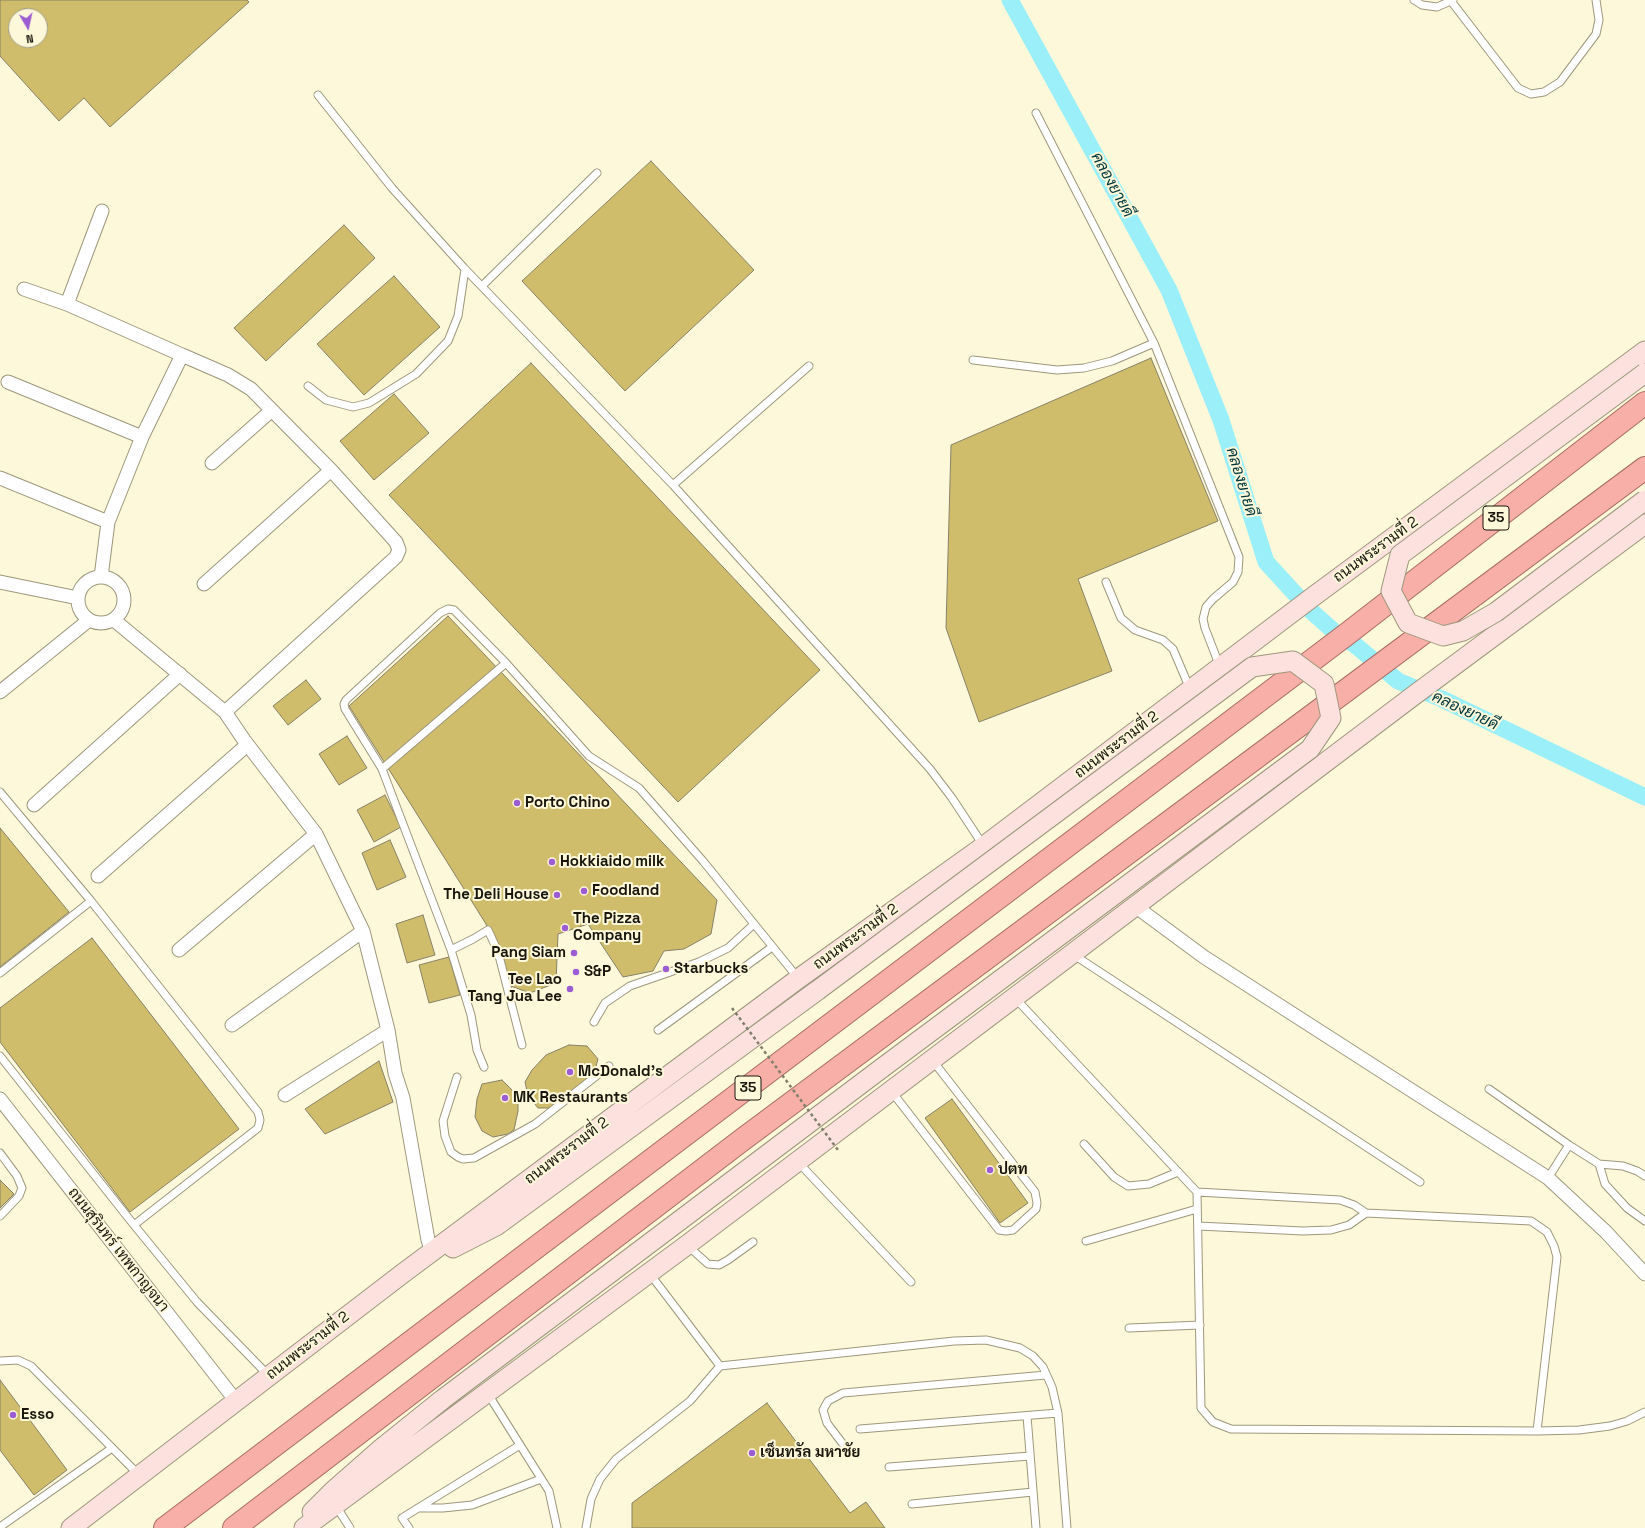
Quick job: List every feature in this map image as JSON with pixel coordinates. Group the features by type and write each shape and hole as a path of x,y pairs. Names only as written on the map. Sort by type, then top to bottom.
{"highway":[{"name":"35","path":"165,1528 1339,640 1645,403"},
{"name":"35","path":"234,1528 742,1140 1645,468"}],"main road":[{"name":"ถนนพระรามที่ 2","path":"71,1528 402,1274 798,978 984,846 1314,596 1645,351"},
{"path":"1645,374 1400,555 1391,591 1408,623 1443,636 1463,631 1496,612 1645,500"},
{"path":"304,1528 336,1506 486,1392 687,1245 796,1161 1413,696 1645,524"},
{"path":"296,1528 333,1491 382,1448 443,1399 882,1068 1310,749 1330,718 1324,684 1293,660 1252,667 818,990 496,1226 402,1274"}],"street":[{"path":"67,304 102,212"},
{"path":"24,289 67,304 228,375 251,389 331,470 396,542 399,550 396,557 226,712"},
{"path":"101,577 108,522 142,437 182,355"},
{"path":"8,382 142,437"},
{"path":"212,463 272,410"},
{"path":"204,584 331,470"},
{"path":"0,478 108,522"},
{"path":"101,577 115,582 124,594 125,601 123,608 114,620 102,624 89,620 80,610 78,598 83,586 88,581 101,577"},
{"path":"0,582 78,598"},
{"path":"0,692 89,620"},
{"path":"114,620 226,712 247,745 316,834 363,931 388,1030 428,1240 432,1252"},
{"path":"34,805 180,674"},
{"path":"98,876 247,745"},
{"path":"179,950 316,834"},
{"path":"1135,906 1204,957 1548,1178 1606,1232 1645,1274"},
{"path":"232,1025 363,931"},
{"path":"285,1096 388,1030"},
{"name":"ถนนสุรินทร์ เทพกาญจนา","path":"0,1100 236,1401"}],"lane":[{"path":"1414,0 1422,5 1437,7 1452,1 1518,88 1532,94 1544,92 1560,82 1596,34 1598,20 1596,0"},
{"path":"318,95 392,188 465,269 673,485 930,769 952,798 984,846"},
{"path":"1036,113 1154,343 1239,557 1238,572 1233,582 1213,598 1206,606 1203,618 1205,628 1220,667"},
{"path":"482,286 598,173"},
{"path":"308,386 326,400 353,407 369,403 416,374 448,341 458,316 465,269"},
{"path":"973,360 1031,368 1084,368 1112,361 1154,343"},
{"path":"673,485 810,366"},
{"path":"1106,582 1121,618 1135,630 1163,640 1173,649 1190,689"},
{"path":"484,1067 477,1050 471,1015 451,950 382,770 345,709 344,704 346,700 440,613 448,610 454,610 506,663 589,756 639,788 703,861 798,978"},
{"path":"382,770 506,663"},
{"path":"0,792 91,901 258,1112 260,1120 258,1128 134,1225"},
{"path":"0,973 91,901"},
{"path":"594,1022 605,1003 630,986 699,962 728,948 754,924"},
{"path":"451,950 473,940 488,930 498,952 522,1044"},
{"path":"658,1030 772,947"},
{"path":"1072,953 1420,1182"},
{"path":"1014,997 1197,1192 1340,1200 1354,1205 1366,1213 1532,1221 1547,1232 1554,1246 1557,1257 1538,1431"},
{"path":"0,1056 197,1302 270,1376"},
{"path":"890,1090 999,1230 1013,1230 1036,1209 1037,1203 1035,1192 931,1059"},
{"path":"457,1077 443,1120 445,1136 451,1152 463,1159 474,1158 535,1124 609,1066"},
{"path":"1489,1089 1569,1145 1599,1164 1623,1166 1637,1171 1645,1176"},
{"path":"1084,1144 1114,1177 1128,1186 1149,1184 1178,1172"},
{"path":"1548,1178 1569,1145"},
{"path":"0,1153 17,1176 22,1188 19,1196 0,1216"},
{"path":"796,1161 911,1282"},
{"path":"1599,1164 1605,1184 1627,1208 1645,1221"},
{"path":"1197,1192 1201,1408 1212,1422 1232,1429 1538,1431 1579,1430 1610,1426 1627,1421 1645,1412"},
{"path":"1086,1241 1197,1209"},
{"path":"1198,1226 1303,1231 1331,1230 1349,1225 1366,1213"},
{"path":"687,1245 708,1264 719,1265 753,1242"},
{"path":"648,1273 720,1366"},
{"path":"1129,1328 1200,1325"},
{"path":"586,1528 591,1499 600,1479 616,1459 690,1401 720,1366 954,1341 986,1340 1020,1348 1033,1356 1043,1367 1052,1387 1058,1413 1067,1528"},
{"path":"0,1361 18,1360 31,1366 140,1476"},
{"path":"849,1452 827,1423 823,1410 828,1401 843,1393 1046,1375"},
{"path":"486,1392 548,1491 556,1528"},
{"path":"860,1429 1058,1413"},
{"path":"1027,1416 1036,1528"},
{"path":"409,1528 402,1518 520,1445"},
{"path":"0,1527 112,1448"},
{"path":"889,1466 1030,1456"},
{"path":"418,1508 443,1508 472,1505 541,1479"},
{"path":"912,1504 1033,1492"},
{"path":"336,1506 350,1528"}],"path":[{"path":"732,1008 838,1150"}],"building":[{"path":"0,0 247,0 249,2 110,127 84,98 59,121 0,56"},
{"path":"651,161 754,270 625,391 522,281"},
{"path":"344,225 375,258 266,361 234,328"},
{"path":"394,276 440,327 364,395 317,344"},
{"path":"1151,358 1218,521 1078,579 1112,671 979,722 946,628 951,445"},
{"path":"531,363 820,670 678,802 389,495"},
{"path":"394,394 429,433 374,480 340,441"},
{"name":"Porto Chino","path":"448,616 717,900 711,934 684,949 664,951 653,971 623,977 588,924 558,934 556,983 530,993 505,984 486,924 349,706"},
{"path":"306,680 321,699 288,725 273,706"},
{"path":"347,736 367,768 339,785 319,754"},
{"path":"385,795 401,827 374,842 357,810"},
{"path":"0,828 69,912 0,967"},
{"path":"390,840 406,877 377,890 362,853"},
{"path":"423,915 435,955 407,963 396,924"},
{"path":"92,938 239,1129 130,1212 0,1042 0,1008"},
{"path":"449,957 460,995 429,1003 419,965"},
{"path":"569,1045 587,1046 598,1059 593,1077 554,1108 538,1108 528,1095 525,1082 532,1070 546,1055"},
{"path":"379,1061 393,1102 325,1134 305,1109"},
{"path":"502,1080 518,1096 518,1111 514,1130 508,1134 493,1137 482,1131 475,1117 477,1099 482,1084"},
{"path":"952,1099 1028,1203 1000,1223 925,1118"},
{"path":"0,1180 14,1194 0,1208"},
{"name":"Esso","path":"0,1380 67,1470 34,1495 0,1450"},
{"name":"เซ็นทรัล มหาชัย","path":"767,1403 850,1513 866,1502 885,1528 632,1528 632,1503"}],"waterway":[{"name":"คลองยายดี","path":"1010,0 1169,290 1221,420 1266,562 1310,610 1338,635 1354,644 1398,681 1442,699 1645,797"}],"place":[{"name":"Porto Chino","path":"517,803"},
{"name":"Hokkiaido milk","path":"552,862"},
{"name":"Foodland","path":"584,891"},
{"name":"The Deli House","path":"557,895"},
{"name":"The Pizza Company","path":"565,928"},
{"name":"Pang Siam","path":"574,953"},
{"name":"Starbucks","path":"666,969"},
{"name":"S&P","path":"576,972"},
{"name":"Tee Lao Tang Jua Lee","path":"570,989"},
{"name":"McDonald's","path":"570,1072"},
{"name":"MK Restaurants","path":"505,1098"},
{"name":"ปตท","path":"990,1170"},
{"name":"Esso","path":"13,1415"},
{"name":"เซ็นทรัล มหาชัย","path":"752,1453"}]}
